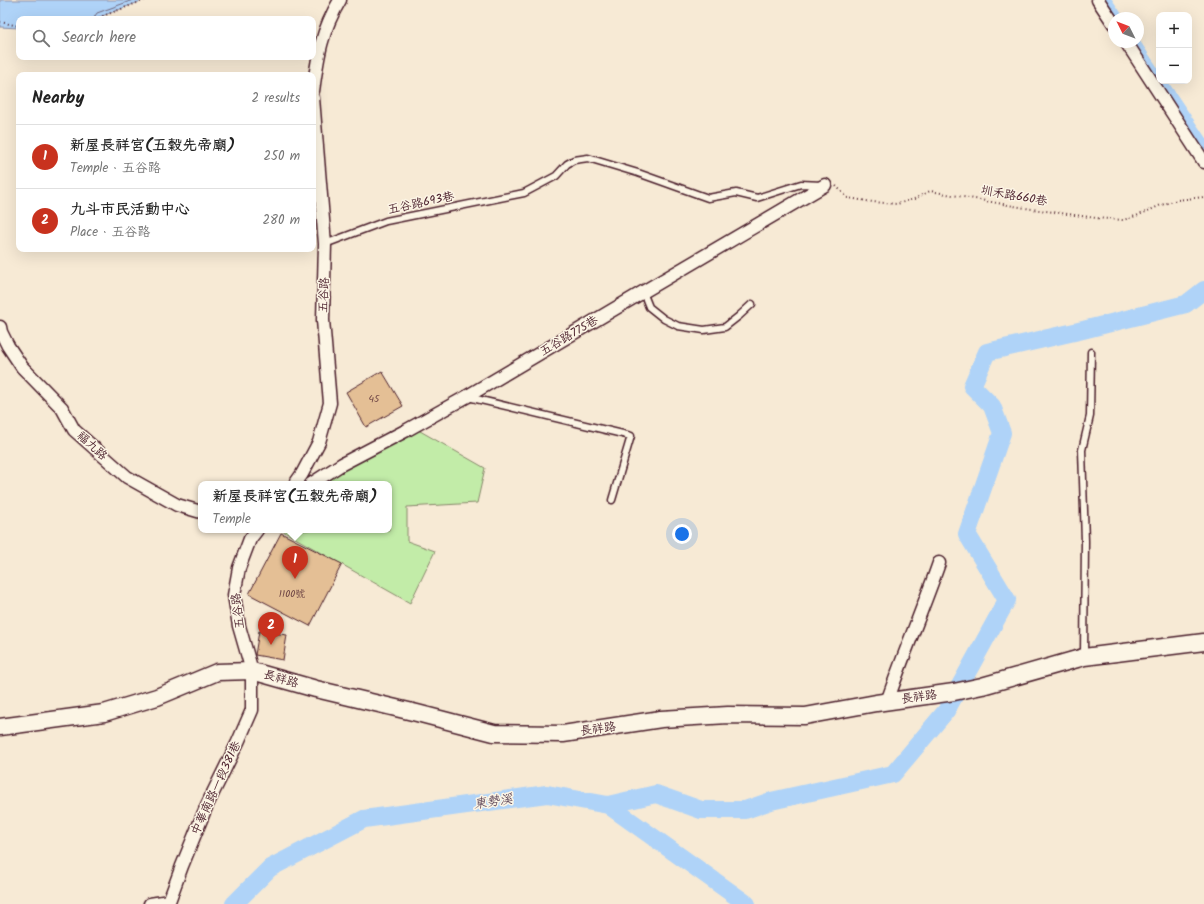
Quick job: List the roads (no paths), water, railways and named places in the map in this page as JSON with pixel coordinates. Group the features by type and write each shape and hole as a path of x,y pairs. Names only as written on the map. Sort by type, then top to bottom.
{"street":[{"path":"316,72 322,38 331,16 340,0"},
{"path":"1098,0 1108,15"},
{"path":"1130,48 1204,162"},
{"name":"五谷路","path":"297,481 318,442 330,403 323,320 325,244 316,134"},
{"name":"五谷路775巷","path":"316,481 342,464 466,397 825,185"},
{"name":"福九路","path":"0,327 8,346 22,367 62,408 74,430 127,477 177,505 198,511"},
{"name":"五谷路","path":"252,671 239,626 234,595 239,568 250,539 255,533"},
{"path":"887,702 899,665 929,593 939,563"},
{"name":"長祥路","path":"0,727 104,713 157,697 217,672 252,671 316,689 494,733 563,734 661,719 728,715 805,716 948,693 982,686 1084,657 1204,642"},
{"name":"中華南路一段381巷","path":"169,903 182,866 207,805 252,710 252,671"},
{"path":"150,904 169,903"}],"lane":[{"name":"五谷路693巷","path":"325,244 386,221 524,193 556,176 567,164 574,160 588,158 638,173 708,198 736,193 757,198 800,184 825,185"},
{"path":"643,292 649,307 664,319 678,326 704,330 725,327 752,304"},
{"path":"1084,657 1085,540 1082,450 1090,416 1090,352"},
{"path":"466,397 631,436 612,500"}],"water":[{"path":"0,0 144,0 102,16 16,16 16,28 0,27"}],"waterway":[{"path":"1106,0 1114,12"},
{"path":"1138,48 1156,75"},
{"path":"1163,84 1204,145"},
{"path":"608,805 656,794 701,810 745,810 771,801 893,774 946,711 1007,600 967,534 1002,433 992,406 972,386 987,352 1186,304 1204,290"},
{"name":"東勢溪","path":"234,904 270,868 364,819 547,794 608,805 747,904"}],"place":[{"name":"新屋長祥宮(五穀先帝廟)","path":"295,579"},
{"name":"九斗市民活動中心","path":"271,645"}]}
